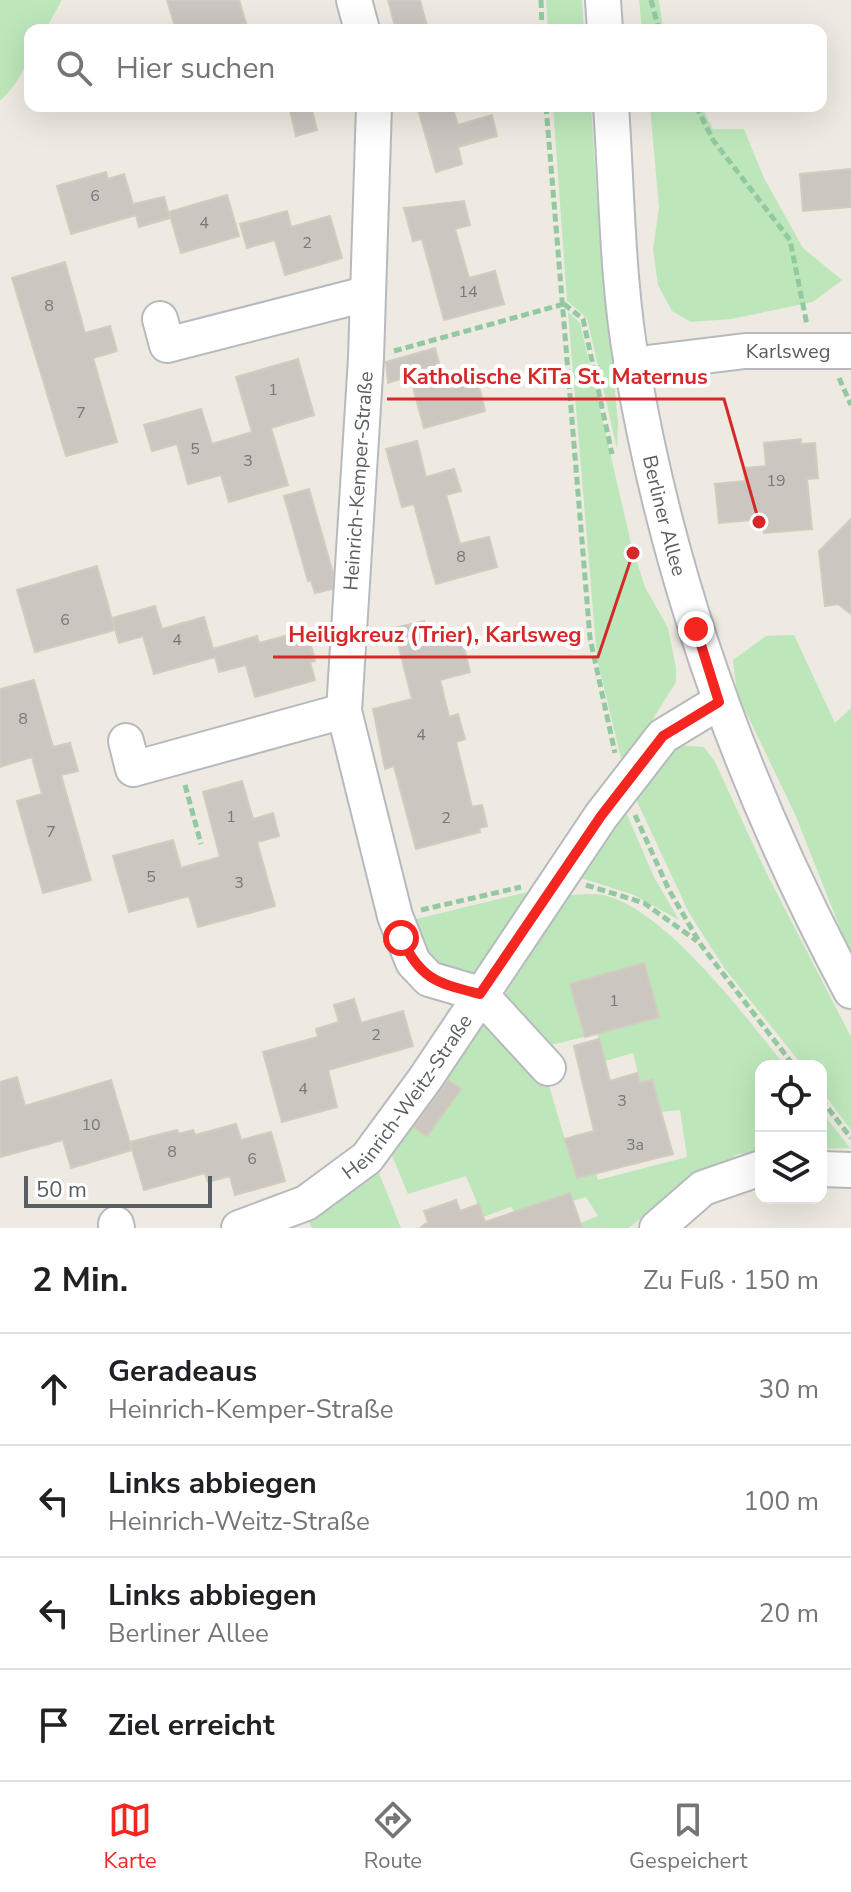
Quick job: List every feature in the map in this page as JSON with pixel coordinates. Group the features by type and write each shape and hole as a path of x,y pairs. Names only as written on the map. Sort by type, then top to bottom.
{"street":[{"path":"354,0 360,24"},
{"path":"603,0 605,24"},
{"name":"Heinrich-Kemper-Straße","path":"374,112 366,358 344,711 395,916 413,962 429,979 480,994"},
{"name":"Berliner Allee","path":"611,112 620,263 631,365 670,544 719,702 807,908 851,991"},
{"path":"160,319 167,345 366,294"},
{"name":"Karlsweg","path":"631,365 745,351 851,351"},
{"name":"Heinrich-Weitz-Straße","path":"239,1228 306,1203 367,1158 623,788 663,736 719,702"},
{"path":"126,741 133,769 344,711"},
{"path":"480,994 548,1068"},
{"path":"827,1169 851,1170"},
{"path":"657,1228 703,1188 755,1170"}],"path":[{"path":"541,0 542,24"},
{"path":"651,0 657,24"},
{"path":"547,112 590,638 623,788 669,890 701,945 789,1060"},
{"path":"699,112 713,140 790,240 812,351"},
{"path":"366,358 564,304"},
{"path":"564,304 583,319 612,454"},
{"path":"178,757 201,844"},
{"path":"827,1107 851,1138"}],"green space":[{"path":"0,0 62,0 48,24 24,24 24,69 0,101"},
{"path":"546,0 582,0 584,24 548,24"},
{"path":"639,0 659,0 662,24 641,24"},
{"path":"553,112 591,112 618,422 617,449 587,318 567,301"},
{"path":"651,112 704,112 713,129 744,129 764,178 803,248 842,280 813,302 731,319 691,322 672,311 658,285 653,249 659,208"},
{"path":"568,312 580,323 631,543 645,587 668,628 676,668 676,682 623,767 597,658"},
{"path":"794,635 835,723 851,708 851,956 795,814 737,694 733,660 766,636"},
{"path":"676,745 704,747 715,762 766,872 851,1037 851,1130 827,1098 827,1060 798,1060 725,969 689,913 635,797"},
{"path":"625,810 654,877 679,920 634,895 578,877"},
{"path":"540,889 491,965 470,976 423,961 408,921"},
{"path":"569,895 607,896 630,906 680,944 750,1021 780,1060 755,1060 755,1153 738,1154 678,1188 629,1228 582,1228 580,1223 598,1216 586,1197 572,1201 569,1193 514,1212 511,1207 483,1217 466,1176 408,1194 390,1151 410,1124 427,1136 461,1090 444,1077 487,1013 548,1082 571,1160 590,1155 598,1180 687,1157 680,1110 661,1112 652,1080 640,1083 633,1053 605,1061 597,1034 644,963 570,984 584,1037 543,1047 499,1004"},
{"path":"827,1119 850,1148 827,1149"},
{"path":"377,1168 401,1228 312,1228 309,1222"}],"building":[{"path":"167,0 239,0 246,23 242,24 174,24"},
{"path":"388,0 420,0 426,24 394,24"},
{"path":"290,112 312,112 317,130 296,136"},
{"path":"419,112 454,112 458,125 492,115 497,136 458,147 462,164 436,172"},
{"path":"851,169 851,207 803,211 800,174"},
{"path":"106,172 108,179 124,174 133,204 164,197 170,218 139,227 136,215 71,234 57,186"},
{"path":"227,195 239,236 181,253 169,212"},
{"path":"464,201 470,225 455,229 469,278 495,271 504,304 444,320 422,239 413,241 404,208"},
{"path":"287,211 291,227 330,216 342,258 285,275 275,240 247,248 240,224"},
{"path":"65,262 85,333 110,326 117,351 93,358 117,442 66,456 12,278"},
{"path":"435,348 444,382 476,374 485,411 424,428 410,376 388,383 386,362"},
{"path":"298,359 314,415 271,428 288,485 229,502 221,475 188,484 177,444 152,451 144,425 201,409 212,444 252,432 236,377"},
{"path":"801,439 801,444 815,443 818,478 807,479 812,529 764,533 763,519 719,523 715,484 745,481 744,468 766,466 764,443"},
{"path":"417,441 426,477 454,469 461,491 446,495 460,544 489,537 497,567 436,584 414,504 402,507 386,449"},
{"path":"309,489 333,573 332,589 315,593 311,580 308,581 284,496"},
{"path":"851,519 851,614 838,604 825,606 819,551"},
{"path":"97,566 115,630 35,652 17,590"},
{"path":"155,606 162,629 204,617 213,649 257,636 259,643 307,630 315,661 310,662 315,680 255,697 246,665 219,672 215,657 154,674 143,636 119,643 112,618"},
{"path":"424,621 429,639 460,631 470,672 440,680 449,717 458,714 465,739 456,742 472,807 482,805 487,826 479,828 480,832 416,849 394,766 385,769 373,709 412,699 394,628"},
{"path":"34,680 53,747 70,743 78,771 61,775 91,880 43,893 17,801 42,794 32,757 0,767 0,689"},
{"path":"242,781 253,819 273,813 279,836 257,842 275,906 198,927 189,896 129,912 113,856 173,840 181,868 220,857 203,792"},
{"path":"644,963 659,1017 585,1037 570,984"},
{"path":"354,999 361,1023 403,1011 413,1046 328,1070 337,1107 282,1122 263,1052 318,1037 316,1029 339,1022 334,1005"},
{"path":"599,1039 610,1081 637,1073 640,1083 652,1080 673,1154 577,1178 565,1139 594,1131 574,1046"},
{"path":"17,1077 25,1106 111,1080 132,1150 71,1168 63,1140 0,1157 0,1082"},
{"path":"448,1080 461,1089 427,1136 414,1127"},
{"path":"236,1124 241,1140 271,1132 285,1181 235,1195 230,1176 208,1182 205,1173 144,1190 130,1142 177,1130 179,1134 193,1130 195,1135"},
{"path":"570,1193 582,1228 420,1228 428,1222 424,1211 456,1200 460,1211 479,1204 485,1222"}],"place":[{"name":"Katholische KiTa St. Maternus","path":"759,522"},
{"name":"Heiligkreuz (Trier), Karlsweg","path":"633,553"}],"route":[{"path":"401,938 413,962 429,979 480,994 601,816 663,736 719,702 696,629"}]}
